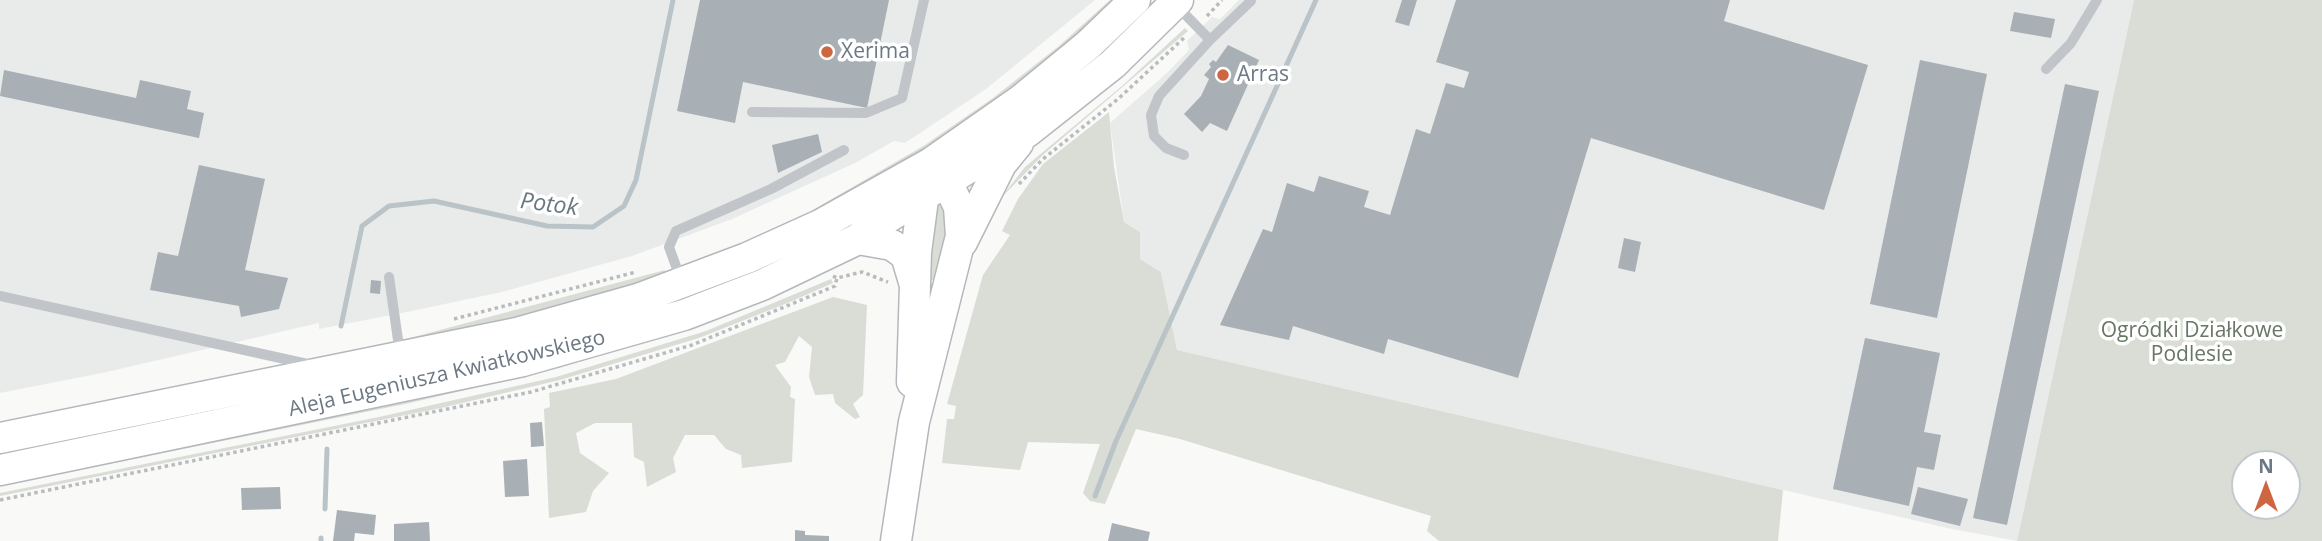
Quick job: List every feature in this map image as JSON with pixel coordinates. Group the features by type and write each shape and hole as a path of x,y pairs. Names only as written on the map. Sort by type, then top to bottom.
{"street":[{"name":"Aleja Eugeniusza Kwiatkowskiego","path":"0,470 523,361 684,315 762,285 858,239 933,181 1021,100 1088,45 1135,0"},
{"name":"Aleja Eugeniusza Kwiatkowskiego","path":"0,438 517,332 638,299 747,258 820,225 933,181 1027,132 1113,64 1175,1"},
{"path":"896,541 914,422 959,247 1001,164 1027,132"},
{"path":"933,181 959,207 959,247"},
{"path":"905,289 933,181"},
{"path":"858,239 892,245 906,255 905,289 914,422"}],"lane":[{"path":"752,112 866,113 902,98 924,0"},
{"path":"2046,69 2071,43 2097,0"},
{"path":"1175,1 1210,40"},
{"path":"1184,155 1166,148 1154,136 1151,115 1158,96 1251,1"},
{"path":"682,282 669,247 676,231 771,189 844,150"},
{"path":"389,276 401,357"},
{"path":"0,296 335,371"}],"path":[{"path":"1018,186 1043,159 1118,99 1222,0"},
{"path":"450,320 640,271"},
{"path":"837,278 862,272 905,289"}],"shaded area":[{"path":"0,0 1095,0 986,89 905,143 894,141 855,163 732,219 632,256 502,292 319,329 319,323 102,373 0,393"},
{"path":"1239,0 2134,0 2017,541 1952,529 1177,350 1161,272 1140,259 1140,232 1124,222 1110,123 1168,72 1189,50 1187,41 1212,17 1220,19"}],"green space":[{"path":"1110,0 1121,0 970,123 823,212 820,206 925,145 993,98 1059,46"},
{"name":"Ogródki Działkowe Podlesie","path":"2134,0 2322,0 2322,541 2017,541"},
{"path":"1185,28 1188,31 1044,154 1000,199 1025,167 1122,86"},
{"path":"1109,112 1114,167 1124,222 1140,232 1140,259 1161,272 1177,350 1783,490 1778,541 1439,541 1427,531 1431,516 1180,439 1136,429 1105,504 1090,501 1083,493 1100,444 1028,442 1020,470 942,463 947,419 954,419 956,406 947,404 983,275 1010,235 1002,231 1018,199 1043,164"},
{"path":"938,200 954,214 939,282 923,277"},
{"path":"829,269 742,310 559,368 410,403 0,486 0,480"},
{"path":"665,270 663,275 601,298 416,342 410,338"},
{"path":"831,279 833,283 699,338 560,380 441,408 0,496 0,493 379,417 556,377 706,331"},
{"path":"833,297 867,305 863,395 853,404 860,417 855,419 835,403 833,394 815,395 809,377 812,347 799,336 785,362 775,365 791,387 790,397 795,399 792,462 742,468 741,455 726,449 714,435 685,435 673,458 676,472 647,487 644,462 634,457 632,423 595,423 576,433 580,453 609,473 593,491 586,512 549,518 544,409 550,407 549,393 616,379"}],"building":[{"path":"700,0 889,0 867,108 743,82 735,123 677,111"},
{"path":"1402,0 1417,0 1409,26 1395,22"},
{"path":"1456,0 1730,0 1724,21 1868,65 1824,210 1591,138 1518,378 1388,339 1384,354 1293,326 1289,340 1220,325 1263,229 1272,232 1287,183 1314,192 1319,176 1369,191 1364,207 1390,215 1416,129 1430,134 1446,83 1464,88 1469,72 1436,62"},
{"path":"2014,12 2055,19 2051,38 2010,31"},
{"path":"1228,45 1259,60 1227,131 1210,123 1202,132 1184,114 1201,96 1209,79 1204,75 1211,67 1209,64 1213,60 1216,62"},
{"path":"1920,60 1987,74 1937,318 1870,304"},
{"path":"4,70 136,98 140,80 191,91 187,109 204,113 199,138 0,96"},
{"path":"2065,84 2099,91 2007,525 1973,518"},
{"path":"818,134 822,152 778,173 772,145"},
{"path":"199,165 265,179 245,270 288,278 279,309 241,317 239,306 150,290 158,252 178,256"},
{"path":"1624,238 1641,242 1635,272 1618,268"},
{"path":"371,280 381,281 380,294 370,293"},
{"path":"1865,338 1940,353 1924,432 1941,435 1934,470 1917,467 1909,506 1833,489"},
{"path":"542,422 544,446 531,447 530,423"},
{"path":"527,459 529,496 505,497 503,461"},
{"path":"280,487 281,509 242,510 241,488"},
{"path":"1918,487 1968,499 1960,526 1911,514"},
{"path":"337,510 376,515 374,535 355,533 354,541 333,541"},
{"path":"429,522 430,541 394,541 394,524"},
{"path":"1112,523 1150,532 1148,541 1108,541"},
{"path":"795,530 805,531 805,535 829,536 829,541 795,541"}],"waterway":[{"name":"Potok","path":"341,326 362,226 389,206 434,201 547,226 593,227 624,206 636,180 673,0"},
{"path":"1095,496 1116,441 1316,0"},
{"name":"Potok","path":"325,509 327,449"}],"place":[{"name":"Xerima","path":"827,52"},
{"name":"Arras","path":"1223,75"}]}
